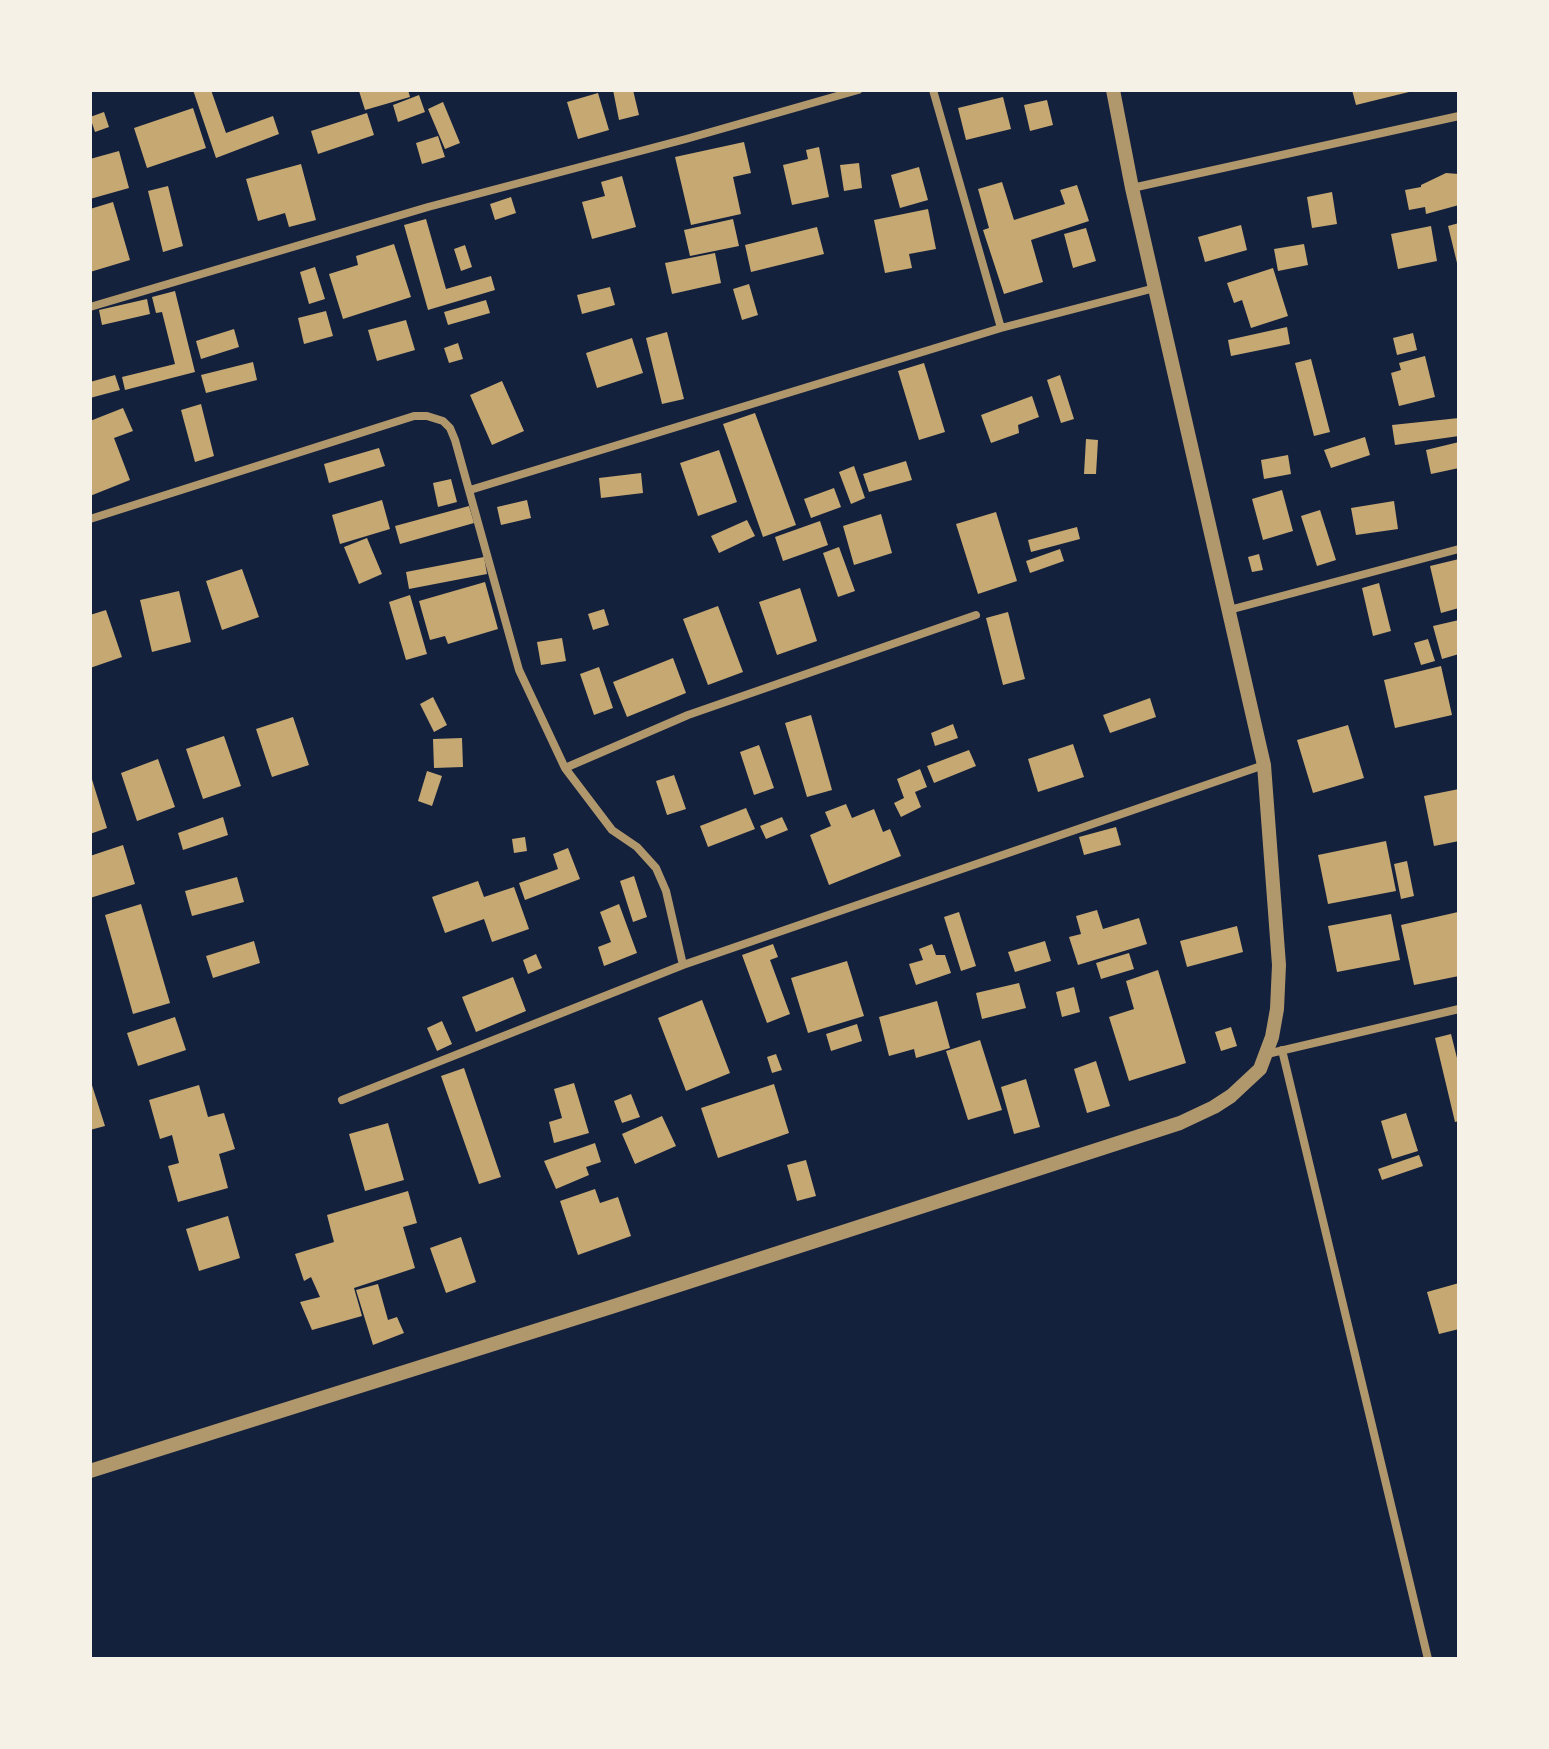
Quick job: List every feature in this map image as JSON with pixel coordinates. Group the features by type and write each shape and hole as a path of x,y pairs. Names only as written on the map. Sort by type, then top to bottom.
{"street":[{"path":"90,307 428,207 858,90"},
{"path":"933,90 1001,328"},
{"path":"90,1471 596,1312 1180,1123 1231,1096 1260,1069 1267,1054 1277,1009 1279,965 1264,765 1132,188 1113,90"},
{"path":"1132,188 1459,116"},
{"path":"470,490 1001,328 1155,288"},
{"path":"90,519 414,416 437,418 450,428 519,670 565,768 612,830 637,847 656,868 666,891 683,965"},
{"path":"1229,610 1459,549"},
{"path":"565,768 688,715 976,615"},
{"path":"342,1100 683,965 1264,765"},
{"path":"1267,1054 1459,1009"},
{"path":"1282,1050 1428,1659"}],"building":[{"path":"193,90 211,90 226,133 273,116 279,134 216,158"},
{"path":"408,90 410,97 365,110 359,91"},
{"path":"613,90 633,90 639,115 619,120"},
{"path":"1352,90 1412,90 1413,91 1356,105"},
{"path":"598,93 609,130 578,139 567,102"},
{"path":"419,95 425,112 398,122 393,105"},
{"path":"1003,97 1011,129 966,140 958,108"},
{"path":"1047,100 1053,125 1030,131 1024,105"},
{"path":"443,102 460,143 445,149 428,109"},
{"path":"193,108 206,148 147,168 134,128"},
{"path":"104,112 109,127 95,132 90,117"},
{"path":"367,113 374,135 318,154 311,131"},
{"path":"438,136 445,157 422,164 416,143"},
{"path":"744,142 751,173 733,177 741,214 691,225 675,157"},
{"path":"819,147 829,197 792,205 783,165 808,159 806,150"},
{"path":"119,151 129,188 90,199 90,159"},
{"path":"859,163 862,188 844,191 840,165"},
{"path":"301,164 316,220 289,227 285,213 258,221 246,179"},
{"path":"919,167 928,200 900,208 891,175"},
{"path":"1446,173 1459,174 1459,205 1426,214 1425,207 1409,210 1405,190 1421,187"},
{"path":"622,176 636,227 592,239 582,202 605,196 601,182"},
{"path":"1002,182 1014,220 1065,204 1060,190 1077,185 1089,221 1031,240 1043,282 1004,294 983,230 989,228 978,189"},
{"path":"168,186 183,246 163,252 148,191"},
{"path":"1332,192 1337,224 1312,228 1307,197"},
{"path":"511,197 516,213 495,220 490,204"},
{"path":"113,202 130,260 90,272 90,209"},
{"path":"928,209 936,249 909,254 912,268 885,273 874,220"},
{"path":"426,219 446,289 491,276 495,290 428,310 404,225"},
{"path":"733,219 739,246 690,256 684,230"},
{"path":"1459,223 1459,266 1458,267 1448,226"},
{"path":"1241,225 1247,250 1205,262 1198,237"},
{"path":"1431,226 1437,261 1398,269 1391,234"},
{"path":"817,227 824,254 751,272 745,245"},
{"path":"1086,228 1096,261 1073,268 1064,234"},
{"path":"394,244 411,297 343,319 329,274 358,265 356,256"},
{"path":"1304,244 1308,265 1278,271 1274,249"},
{"path":"465,245 472,267 461,271 454,249"},
{"path":"715,253 721,283 672,294 665,263"},
{"path":"315,267 325,299 309,304 300,272"},
{"path":"1273,268 1288,316 1251,328 1242,300 1234,303 1227,283"},
{"path":"749,284 758,315 742,320 733,289"},
{"path":"610,287 615,305 582,314 577,295"},
{"path":"175,291 195,372 125,390 122,377 175,364 162,312 156,313 152,297"},
{"path":"147,299 150,314 102,325 99,310"},
{"path":"486,300 490,313 448,325 444,312"},
{"path":"326,311 333,336 304,344 298,318"},
{"path":"406,320 415,350 377,361 368,330"},
{"path":"1287,327 1290,344 1231,356 1228,340"},
{"path":"234,329 239,347 201,359 196,341"},
{"path":"667,332 684,399 662,404 646,338"},
{"path":"1413,333 1417,350 1397,355 1393,338"},
{"path":"632,338 643,373 597,388 586,353"},
{"path":"458,343 463,359 449,363 444,348"},
{"path":"1425,356 1435,397 1399,406 1391,373 1401,370 1399,363"},
{"path":"1311,359 1330,432 1314,436 1295,363"},
{"path":"253,362 257,380 206,393 201,375"},
{"path":"924,363 945,432 919,440 898,371"},
{"path":"115,375 120,390 90,398 90,382"},
{"path":"1060,375 1074,419 1061,423 1047,380"},
{"path":"502,381 524,431 492,445 470,395"},
{"path":"1032,396 1039,417 1018,425 1019,433 991,443 981,415"},
{"path":"201,404 214,456 195,462 181,410"},
{"path":"123,408 133,431 114,438 130,480 90,496 90,421"},
{"path":"755,413 796,525 763,537 723,424"},
{"path":"1459,418 1459,436 1395,445 1392,425"},
{"path":"1365,437 1370,455 1331,468 1324,450"},
{"path":"1086,439 1098,440 1096,474 1084,474"},
{"path":"1459,442 1459,468 1431,474 1426,450"},
{"path":"379,448 385,466 329,483 324,464"},
{"path":"719,450 737,502 698,516 680,463"},
{"path":"1288,455 1291,474 1264,479 1261,460"},
{"path":"906,461 912,480 869,492 863,474"},
{"path":"854,466 865,498 851,504 839,472"},
{"path":"641,473 643,493 601,498 599,478"},
{"path":"451,479 457,502 438,507 433,483"},
{"path":"834,488 841,507 811,518 804,499"},
{"path":"1282,490 1293,531 1263,540 1252,499"},
{"path":"382,500 390,529 340,544 332,515"},
{"path":"527,500 531,518 501,525 497,507"},
{"path":"1394,501 1398,529 1356,535 1351,508"},
{"path":"469,506 474,523 400,544 395,526"},
{"path":"1320,510 1336,560 1317,566 1301,516"},
{"path":"996,512 1017,581 978,594 956,524"},
{"path":"881,514 892,553 854,565 843,526"},
{"path":"747,520 755,536 719,553 711,536"},
{"path":"820,521 828,545 783,561 775,537"},
{"path":"1077,527 1080,539 1031,552 1028,540"},
{"path":"367,538 382,574 359,584 344,547"},
{"path":"839,547 855,591 838,597 823,553"},
{"path":"1060,549 1064,561 1030,573 1026,561"},
{"path":"1259,554 1263,570 1252,572 1248,557"},
{"path":"484,557 487,574 409,589 406,572"},
{"path":"1459,559 1459,608 1441,613 1430,566"},
{"path":"242,569 259,617 222,630 206,581"},
{"path":"485,582 498,629 448,644 445,636 430,640 419,601"},
{"path":"1379,583 1391,631 1373,636 1362,588"},
{"path":"800,588 817,641 777,655 759,602"},
{"path":"179,591 191,642 152,652 140,600"},
{"path":"410,595 427,654 406,660 389,602"},
{"path":"718,606 743,672 708,685 683,619"},
{"path":"604,609 609,625 593,630 588,614"},
{"path":"106,610 122,657 90,668 90,615"},
{"path":"1008,612 1025,679 1003,685 986,618"},
{"path":"1459,620 1459,654 1442,659 1433,626"},
{"path":"562,638 566,661 541,665 537,642"},
{"path":"1428,639 1435,661 1421,665 1414,643"},
{"path":"673,658 686,693 627,717 613,682"},
{"path":"1441,666 1452,715 1395,728 1384,680"},
{"path":"599,667 613,708 594,715 580,674"},
{"path":"433,697 447,725 434,732 420,704"},
{"path":"1150,698 1156,717 1110,733 1103,715"},
{"path":"811,715 832,790 807,797 785,723"},
{"path":"293,717 309,765 272,777 256,729"},
{"path":"953,724 958,738 935,746 931,733"},
{"path":"1348,725 1364,778 1313,793 1297,740"},
{"path":"224,736 241,786 203,799 186,749"},
{"path":"462,738 463,767 434,768 433,739"},
{"path":"1073,744 1084,777 1038,792 1028,759"},
{"path":"759,745 774,788 754,795 740,752"},
{"path":"969,750 976,766 934,783 927,766"},
{"path":"158,759 175,807 137,821 121,773"},
{"path":"920,769 927,787 915,792 921,807 901,817 894,803 904,798 897,779"},
{"path":"427,771 442,776 432,806 418,801"},
{"path":"90,773 107,828 90,834"},
{"path":"674,775 686,809 667,815 656,781"},
{"path":"1459,789 1459,841 1434,846 1424,796"},
{"path":"846,804 852,818 874,809 883,832 890,829 901,856 829,885 810,835 831,826 825,812"},
{"path":"746,808 755,829 708,847 700,826"},
{"path":"223,817 228,835 183,850 178,833"},
{"path":"782,817 788,830 766,839 760,826"},
{"path":"1116,827 1121,845 1084,855 1079,837"},
{"path":"525,837 527,851 514,853 512,839"},
{"path":"1386,841 1396,891 1328,904 1318,855"},
{"path":"123,845 135,884 90,898 90,856"},
{"path":"568,848 580,879 525,900 519,883 558,869 553,854"},
{"path":"1407,861 1414,896 1401,899 1394,864"},
{"path":"634,876 647,917 633,922 620,881"},
{"path":"237,877 244,902 192,916 185,891"},
{"path":"478,881 484,897 514,887 529,929 492,942 484,919 445,933 432,897"},
{"path":"141,904 170,1003 133,1014 105,915"},
{"path":"619,904 637,953 604,966 598,947 611,942 600,912"},
{"path":"1097,910 1103,929 1139,918 1147,944 1078,965 1069,937 1081,934 1076,916"},
{"path":"959,912 976,966 961,971 944,917"},
{"path":"1458,912 1459,976 1414,985 1401,925"},
{"path":"1391,914 1400,960 1337,972 1328,926"},
{"path":"1237,926 1243,952 1187,967 1180,941"},
{"path":"254,941 260,963 213,978 206,956"},
{"path":"1045,941 1051,961 1015,972 1008,952"},
{"path":"773,944 778,957 770,960 790,1014 767,1023 742,955"},
{"path":"932,944 936,955 945,955 951,973 916,985 909,964 923,960 919,949"},
{"path":"1129,953 1134,969 1101,979 1096,963"},
{"path":"536,954 542,968 528,974 523,960"},
{"path":"847,961 864,1016 808,1033 791,978"},
{"path":"1158,970 1186,1063 1129,1081 1109,1017 1134,1009 1126,981"},
{"path":"513,977 526,1011 476,1032 462,997"},
{"path":"1019,983 1026,1008 982,1019 976,993"},
{"path":"1074,987 1080,1012 1062,1017 1056,992"},
{"path":"702,1000 730,1073 686,1091 658,1018"},
{"path":"937,1001 950,1048 916,1058 914,1049 889,1056 879,1017"},
{"path":"175,1017 186,1050 138,1066 127,1033"},
{"path":"442,1021 452,1044 437,1051 427,1028"},
{"path":"857,1024 862,1041 831,1051 826,1034"},
{"path":"1231,1027 1237,1046 1221,1051 1215,1032"},
{"path":"1451,1034 1459,1066 1459,1121 1455,1122 1435,1038"},
{"path":"980,1040 1002,1110 968,1120 946,1051"},
{"path":"776,1054 782,1070 772,1073 767,1057"},
{"path":"1096,1061 1110,1106 1087,1113 1074,1069"},
{"path":"464,1068 501,1177 479,1184 441,1076"},
{"path":"90,1079 105,1126 90,1130"},
{"path":"1026,1079 1040,1127 1014,1134 1001,1087"},
{"path":"574,1083 589,1133 554,1143 549,1122 562,1118 554,1089"},
{"path":"774,1084 789,1133 718,1158 701,1108"},
{"path":"199,1085 208,1117 224,1113 235,1149 219,1154 228,1188 178,1202 168,1166 179,1163 172,1135 160,1139 149,1100"},
{"path":"631,1094 640,1117 622,1123 614,1101"},
{"path":"1406,1113 1418,1151 1392,1159 1381,1121"},
{"path":"662,1116 676,1146 635,1164 622,1134"},
{"path":"388,1123 404,1180 365,1191 349,1134"},
{"path":"595,1143 601,1162 586,1167 589,1175 556,1189 544,1161"},
{"path":"1419,1155 1423,1166 1382,1180 1378,1169"},
{"path":"806,1160 816,1196 797,1201 787,1165"},
{"path":"595,1189 600,1203 618,1197 631,1236 578,1255 560,1201"},
{"path":"408,1191 417,1223 403,1227 415,1268 354,1288 362,1316 312,1330 300,1302 320,1297 311,1277 304,1281 295,1254 334,1242 327,1215"},
{"path":"228,1216 240,1258 199,1271 186,1229"},
{"path":"461,1237 476,1282 446,1293 430,1248"},
{"path":"1459,1283 1459,1329 1439,1334 1427,1292"},
{"path":"378,1284 388,1320 397,1317 404,1333 373,1345 356,1290"}]}
